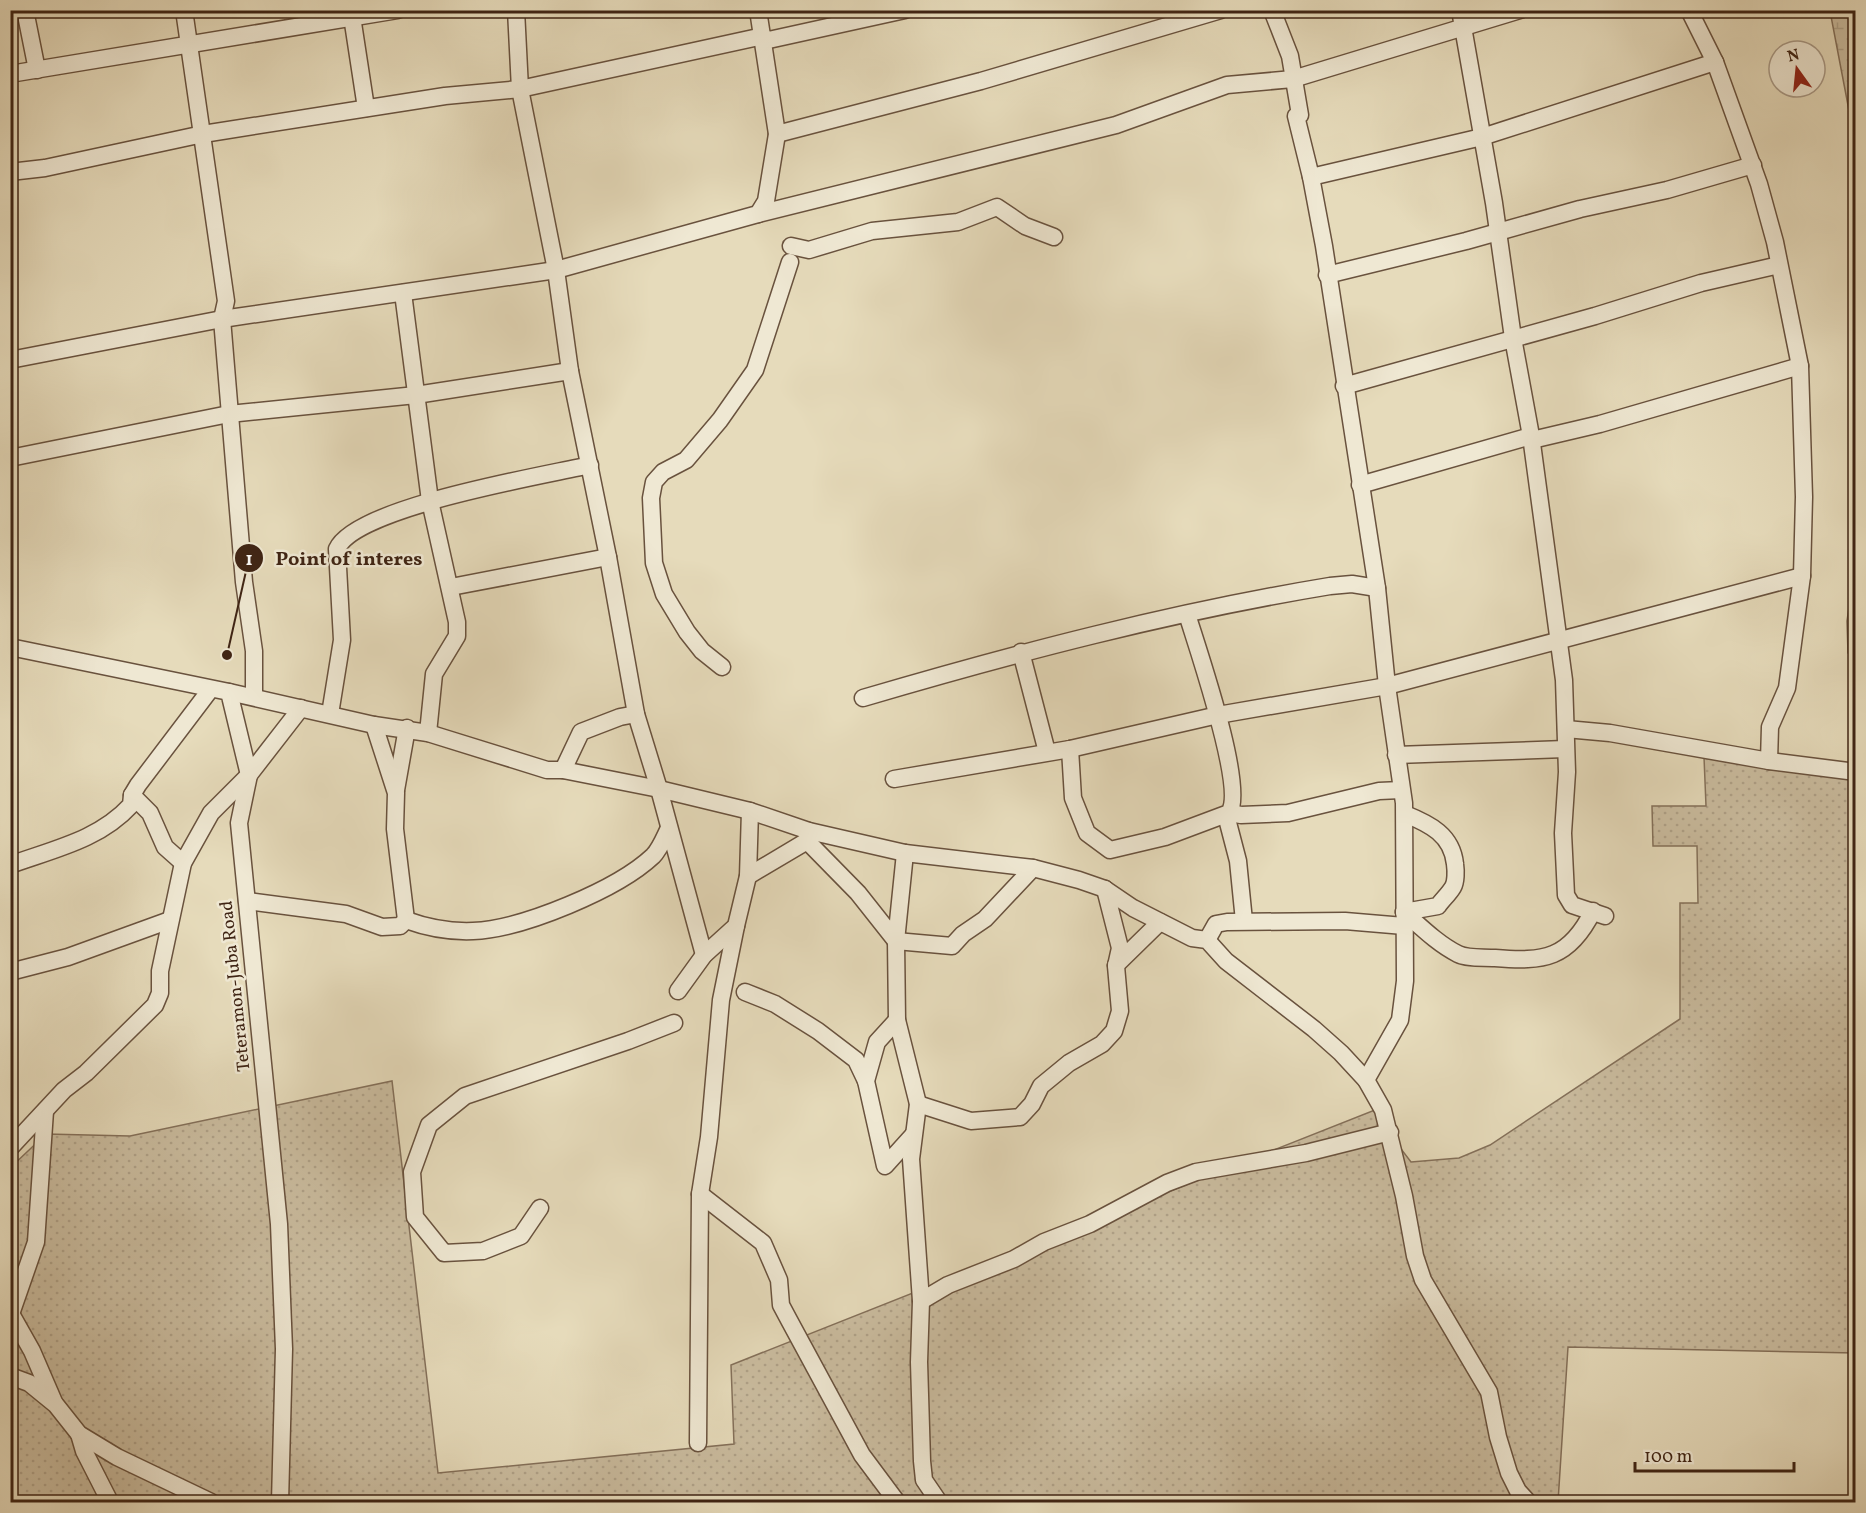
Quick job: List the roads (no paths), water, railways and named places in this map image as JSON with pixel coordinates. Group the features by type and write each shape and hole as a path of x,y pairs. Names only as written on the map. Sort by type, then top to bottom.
{"street":[{"path":"26,10 37,70"},
{"path":"184,10 226,302 222,319 244,582 254,651 254,697"},
{"path":"10,74 352,14 398,10"},
{"path":"516,10 520,89 556,270 570,371 608,556 636,714 704,955"},
{"path":"758,10 777,134 766,201 758,214"},
{"path":"10,171 45,168 203,134 445,96 520,89 905,10"},
{"path":"777,134 981,81 1221,10"},
{"path":"1272,10 1290,56 1300,115 1296,116 1311,177 1377,588 1395,754 1405,814 1405,981 1400,1020 1366,1080"},
{"path":"1404,919 1461,956 1542,960 1557,954 1599,914 1572,905 1566,896 1564,680 1531,438 1460,10"},
{"path":"10,360 222,319 556,270 758,214 1116,125 1227,86 1293,79 1520,10"},
{"path":"1689,10 1715,62 1753,165 1779,264 1800,366 1804,497 1802,576 1787,688 1770,727 1769,761"},
{"path":"352,14 366,108"},
{"path":"1311,177 1482,137 1715,62"},
{"path":"1327,275 1580,209 1667,190 1753,165"},
{"path":"722,667 702,651 687,632 664,594 654,563 651,498 656,477 686,460 720,420 755,370 790,254 872,231 958,222 997,207 1002,208 1025,226 1054,237"},
{"path":"1344,386 1701,283 1779,264"},
{"path":"403,293 430,501 457,622 457,636 434,674 428,733"},
{"path":"1360,485 1531,438 1600,424 1800,366"},
{"path":"10,458 229,414 416,395 570,371"},
{"path":"330,714 342,640 336,549 339,543 372,522 430,501 590,465"},
{"path":"451,587 608,556"},
{"path":"894,779 1070,749 1218,715 1387,686 1802,576"},
{"path":"862,698 1021,652 1187,614 1329,586 1352,584 1377,588"},
{"path":"1187,614 1218,715 1232,781 1233,795 1228,814 1238,861 1244,921"},
{"path":"10,647 210,690 254,697 374,725 407,728 547,770 563,770 659,789 750,811 808,836 905,853 1033,868 1105,889 1133,908 1160,922 1192,938 1207,940 1226,961 1314,1029 1366,1080 1383,1110 1390,1132 1412,1243 1423,1280 1489,1392 1498,1437 1509,1473 1518,1491 1528,1503"},
{"path":"1021,652 1047,752"},
{"path":"10,865 96,834 112,824 131,805 132,795 210,690"},
{"name":"Teteramon-Juba Road","path":"229,692 249,776 239,823 279,1224 284,1349 280,1503"},
{"path":"10,1148 64,1090 86,1073 155,1005 160,993 160,971 183,863 211,813 249,776 301,708"},
{"path":"563,770 580,732 636,714"},
{"path":"374,725 396,793"},
{"path":"406,920 395,829 396,793 407,728"},
{"path":"1566,729 1610,733 1769,761 1856,772"},
{"path":"1070,749 1073,798 1087,833 1110,850 1165,837 1228,814 1288,813 1378,791 1401,790"},
{"path":"1395,754 1565,749"},
{"path":"132,795 150,813 165,847 183,863"},
{"path":"698,1443 700,1194 709,1137 721,1000 748,876 750,811"},
{"path":"1207,940 1216,924 1244,921 1404,919 1438,906 1454,886 1456,867 1453,848 1445,837 1426,823 1405,814"},
{"path":"406,920 446,931 474,931 502,927 554,910 624,879 655,855 669,828"},
{"path":"748,876 808,836"},
{"path":"808,836 897,941 952,946 963,934 985,919 1033,868"},
{"path":"905,853 897,941 897,1020 918,1104 911,1159 921,1301 919,1362 922,1461 924,1480 939,1503"},
{"path":"918,1104 970,1121 1020,1117 1032,1104 1041,1086 1069,1063 1102,1044 1114,1031 1120,1011 1116,966 1119,948 1105,889"},
{"path":"247,901 346,914 382,927 400,926 406,920"},
{"path":"10,972 68,957 171,920"},
{"path":"1116,966 1160,922"},
{"path":"678,991 704,955 736,926"},
{"path":"745,992 775,1004 818,1031 856,1060 866,1082 885,1166 913,1135"},
{"path":"866,1082 877,1042 897,1020"},
{"path":"540,1208 521,1236 483,1251 444,1253 415,1217 412,1172 429,1125 465,1096 628,1041 674,1023"},
{"path":"45,1111 36,1242 11,1314 32,1351 56,1405"},
{"path":"921,1301 948,1285 1014,1259 1044,1242 1089,1224 1167,1183 1196,1172 1306,1153 1390,1132"},
{"path":"700,1194 764,1243 779,1280 781,1305 862,1455 897,1503"},
{"path":"10,1376 29,1383 56,1405 79,1434 117,1457 211,1503"},
{"path":"79,1434 84,1451 110,1503"}],"place":[{"name":"Point of interes","path":"227,655"}]}
